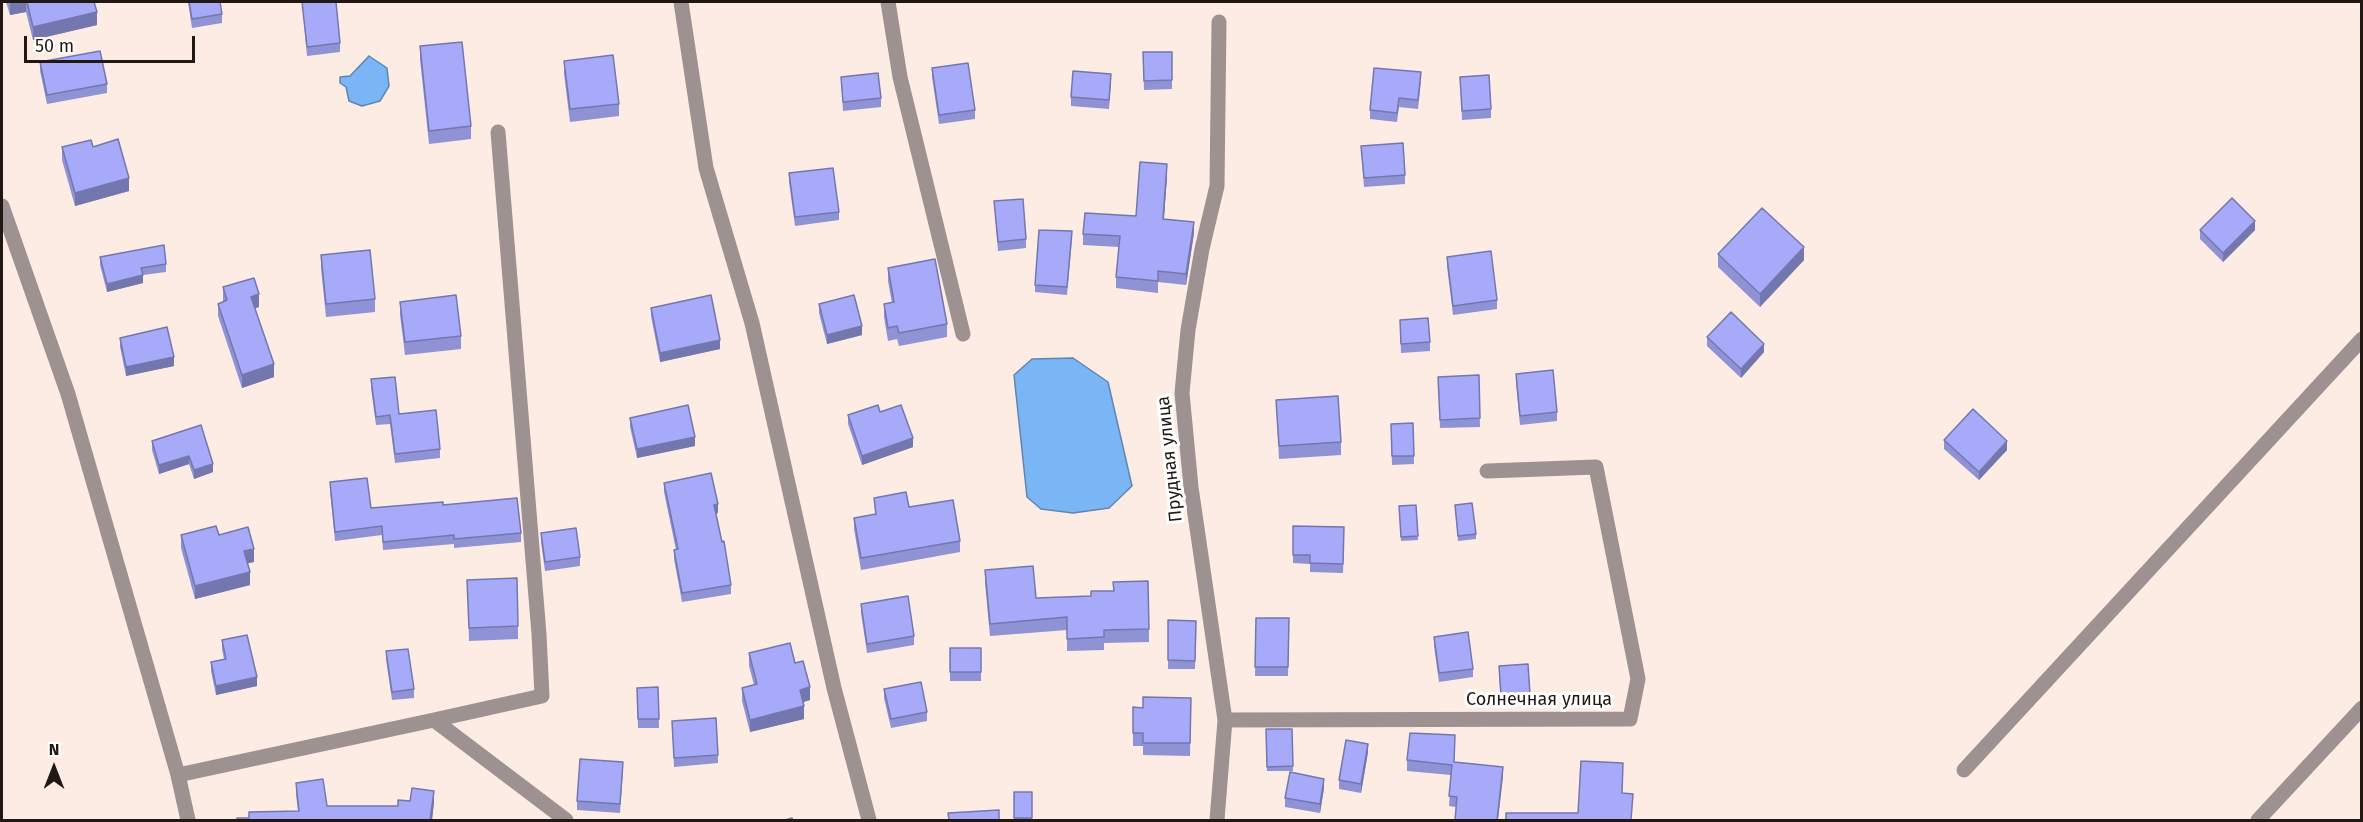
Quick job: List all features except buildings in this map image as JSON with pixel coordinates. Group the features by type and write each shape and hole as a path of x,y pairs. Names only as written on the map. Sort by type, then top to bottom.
{"street":[{"path":"681,2 706,168 752,322 834,688 869,820"},
{"path":"888,2 900,77 963,334"},
{"name":"Прудная улица","path":"1217,820 1225,720 1191,487 1182,393 1188,330 1217,186 1219,22"},
{"path":"178,775 542,696 498,132"},
{"path":"2,206 69,394 178,775 188,820"},
{"path":"1964,770 2361,339"},
{"name":"Солнечная улица","path":"1225,720 1630,720 1638,679 1596,467 1487,471"},
{"path":"2258,820 2361,708"},
{"path":"434,720 566,820"}],"water":[{"path":"369,56 387,68 389,86 380,101 362,106 349,101 346,87 340,83 340,77 350,76"},
{"path":"1073,358 1108,382 1132,486 1109,508 1073,513 1041,509 1027,497 1014,375 1032,359"}]}
